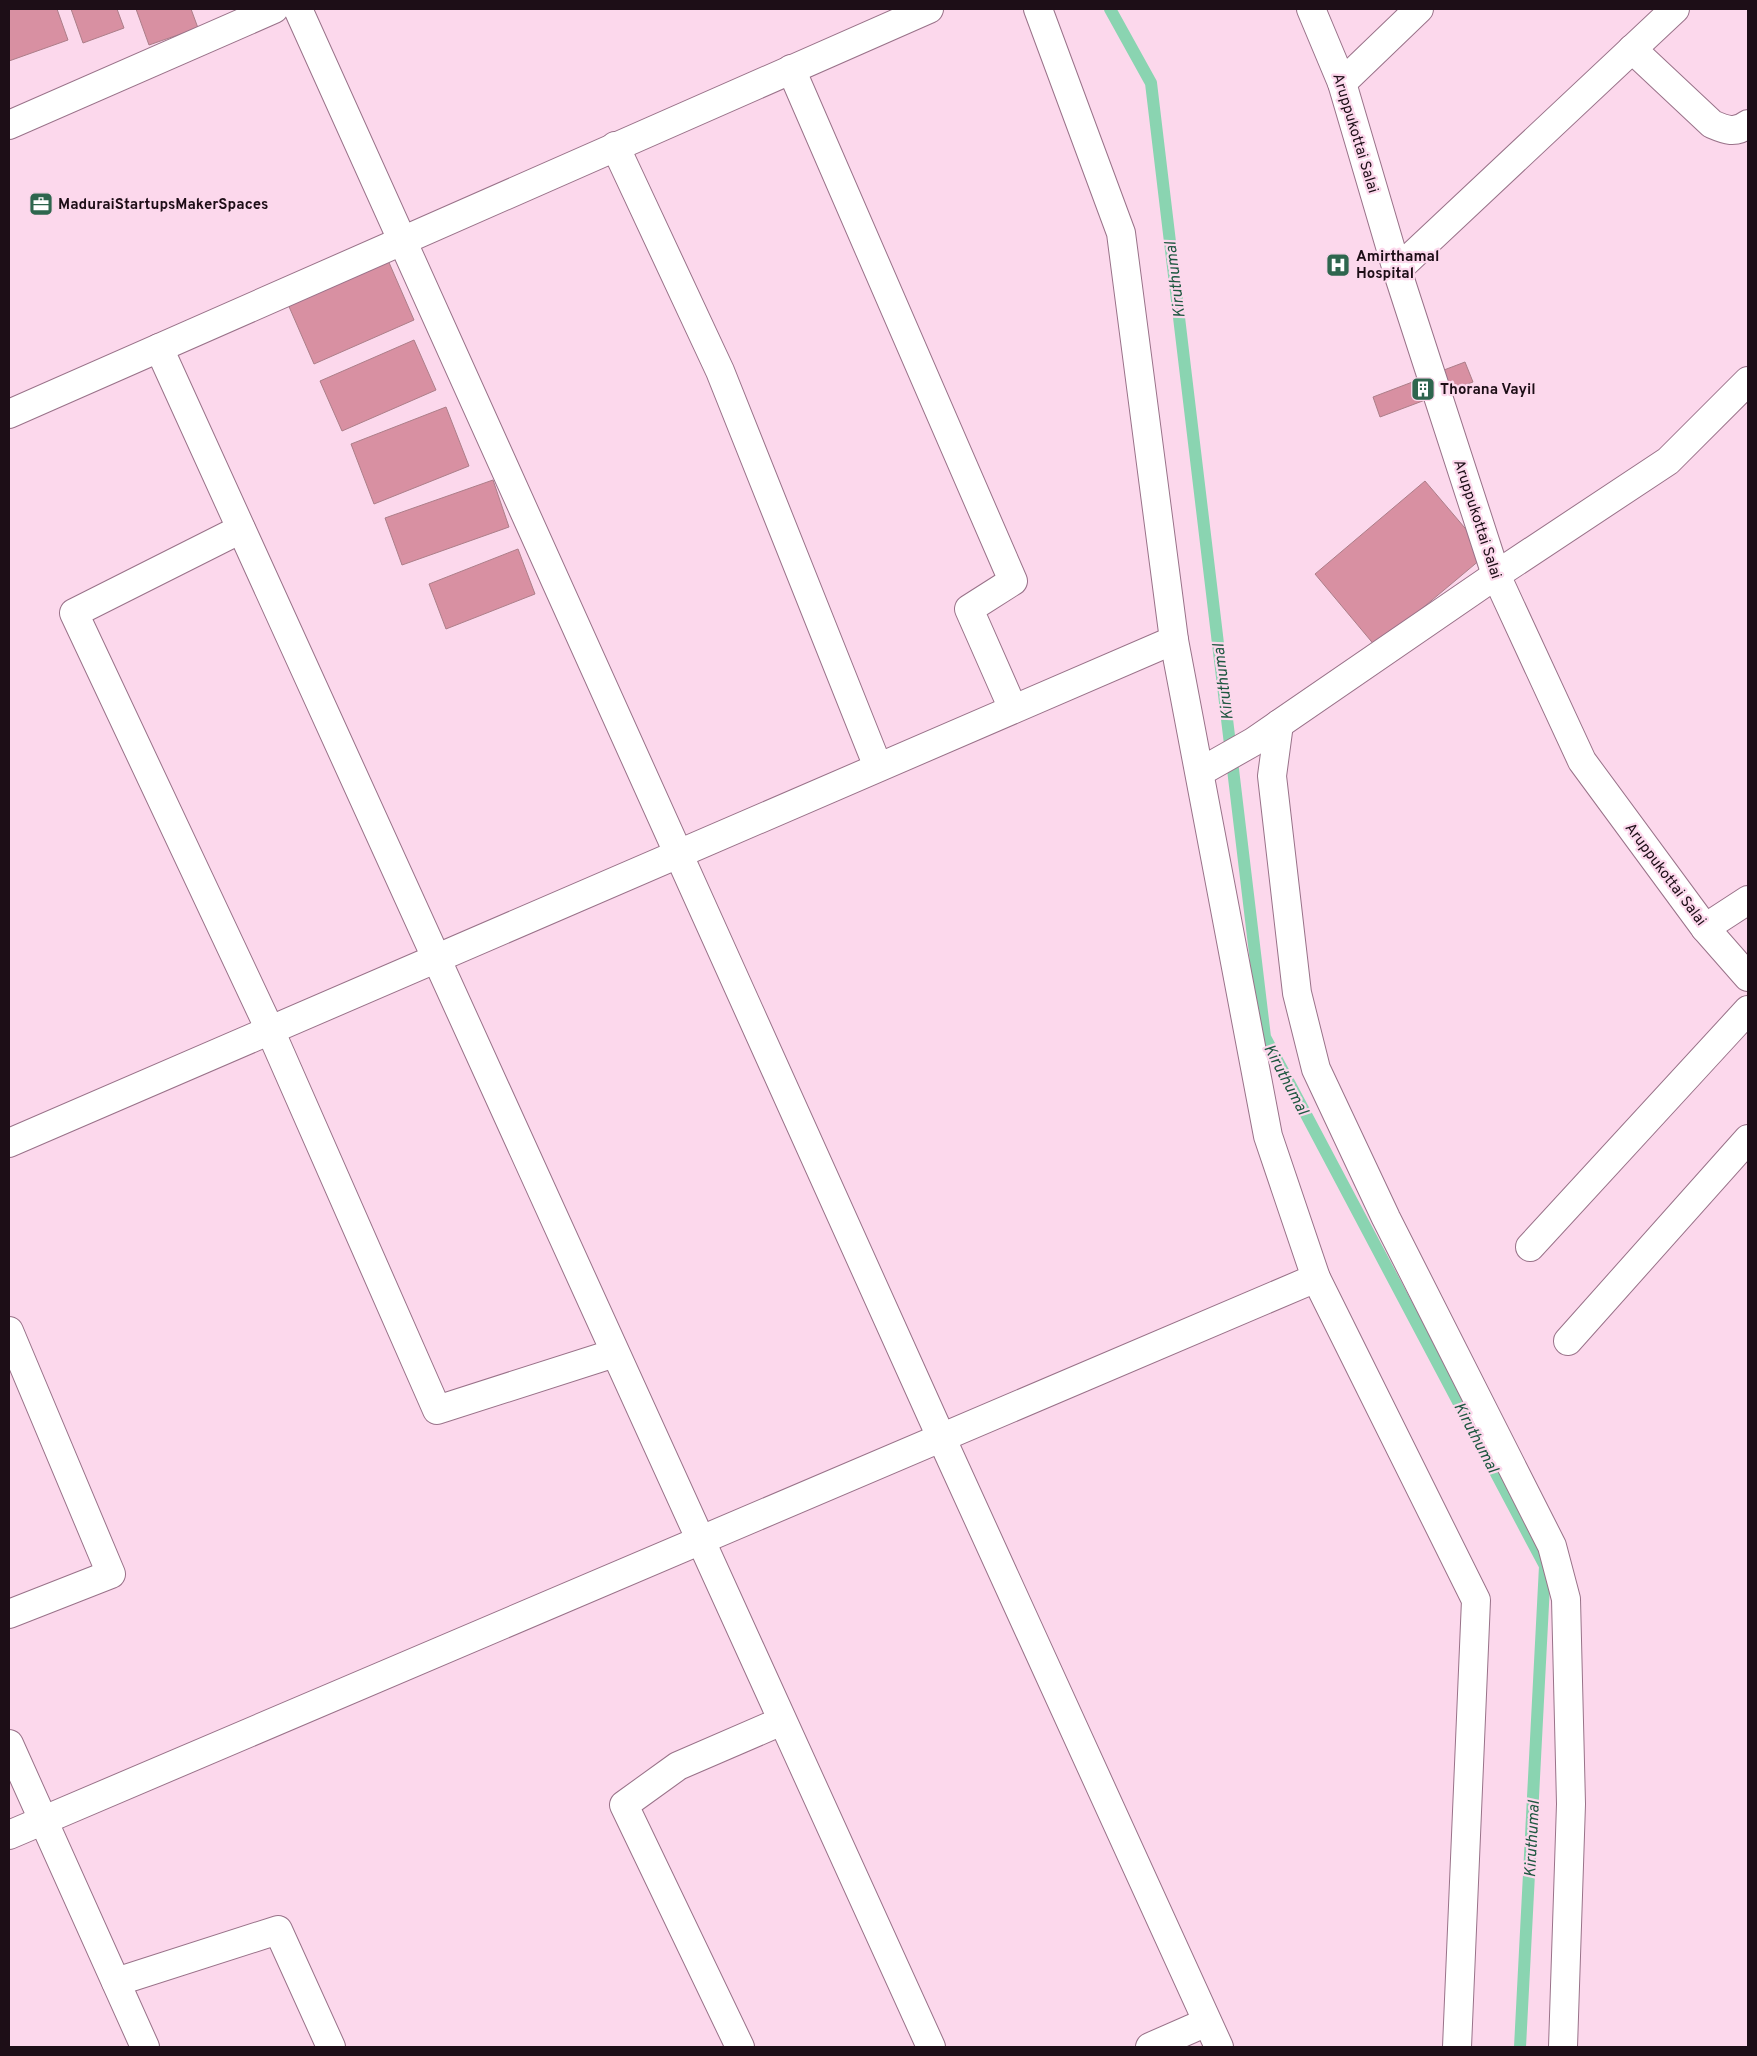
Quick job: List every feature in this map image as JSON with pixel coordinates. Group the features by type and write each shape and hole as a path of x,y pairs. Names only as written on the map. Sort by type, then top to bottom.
{"street":[{"path":"9,125 274,9"},
{"path":"298,9 941,1437 1219,2047"},
{"path":"9,414 929,9"},
{"path":"1038,9 1121,233 1174,640 1209,767 1268,1136 1316,1278 1476,1600 1457,2047"},
{"name":"Aruppukottai Salai","path":"1311,9 1342,83 1397,270 1496,575 1582,761 1706,928 1748,977"},
{"path":"1342,83 1419,9"},
{"path":"1397,270 1674,9"},
{"path":"1632,49 1712,124 1729,131 1741,130 1748,124"},
{"path":"791,69 1013,581 969,608 1013,709"},
{"path":"615,146 720,371 878,767"},
{"path":"159,348 930,2047"},
{"path":"1209,767 1254,742 1496,575 1668,461 1748,381"},
{"path":"241,528 74,614 270,1030 437,1410 615,1353"},
{"path":"9,1143 1174,640"},
{"path":"1279,724 1272,776 1297,993 1316,1069 1390,1227 1552,1546 1566,1599 1571,1804 1563,2047"},
{"path":"1706,928 1748,900"},
{"path":"1530,1247 1748,1010"},
{"path":"1568,1341 1748,1139"},
{"path":"9,1835 1316,1278"},
{"path":"9,1331 111,1574 9,1614"},
{"path":"740,2047 624,1806 678,1766 782,1721"},
{"path":"9,1744 146,2047"},
{"path":"116,1982 278,1930 331,2047"},
{"path":"1150,2047 1207,2022"}],"building":[{"path":"9,9 57,9 68,40 9,61"},
{"path":"71,9 117,9 124,28 83,43"},
{"path":"136,9 191,9 198,28 149,45"},
{"path":"387,258 414,320 314,364 287,302"},
{"path":"414,340 436,390 342,431 320,381"},
{"name":"Thorana Vayil","path":"1465,362 1473,382 1380,417 1373,397"},
{"path":"446,407 469,466 374,504 351,444"},
{"path":"493,480 509,527 402,565 385,518"},
{"path":"1425,481 1487,554 1376,647 1315,574"},
{"path":"518,549 535,594 446,629 429,584"}],"waterway":[{"name":"Kiruthumal","path":"1110,9 1151,83 1265,1037 1545,1566 1520,2047"}],"place":[{"name":"MaduraiStartupsMakerSpaces","path":"41,204"},
{"name":"Amirthamal Hospital","path":"1338,265"},
{"name":"Thorana Vayil","path":"1423,389"}]}
